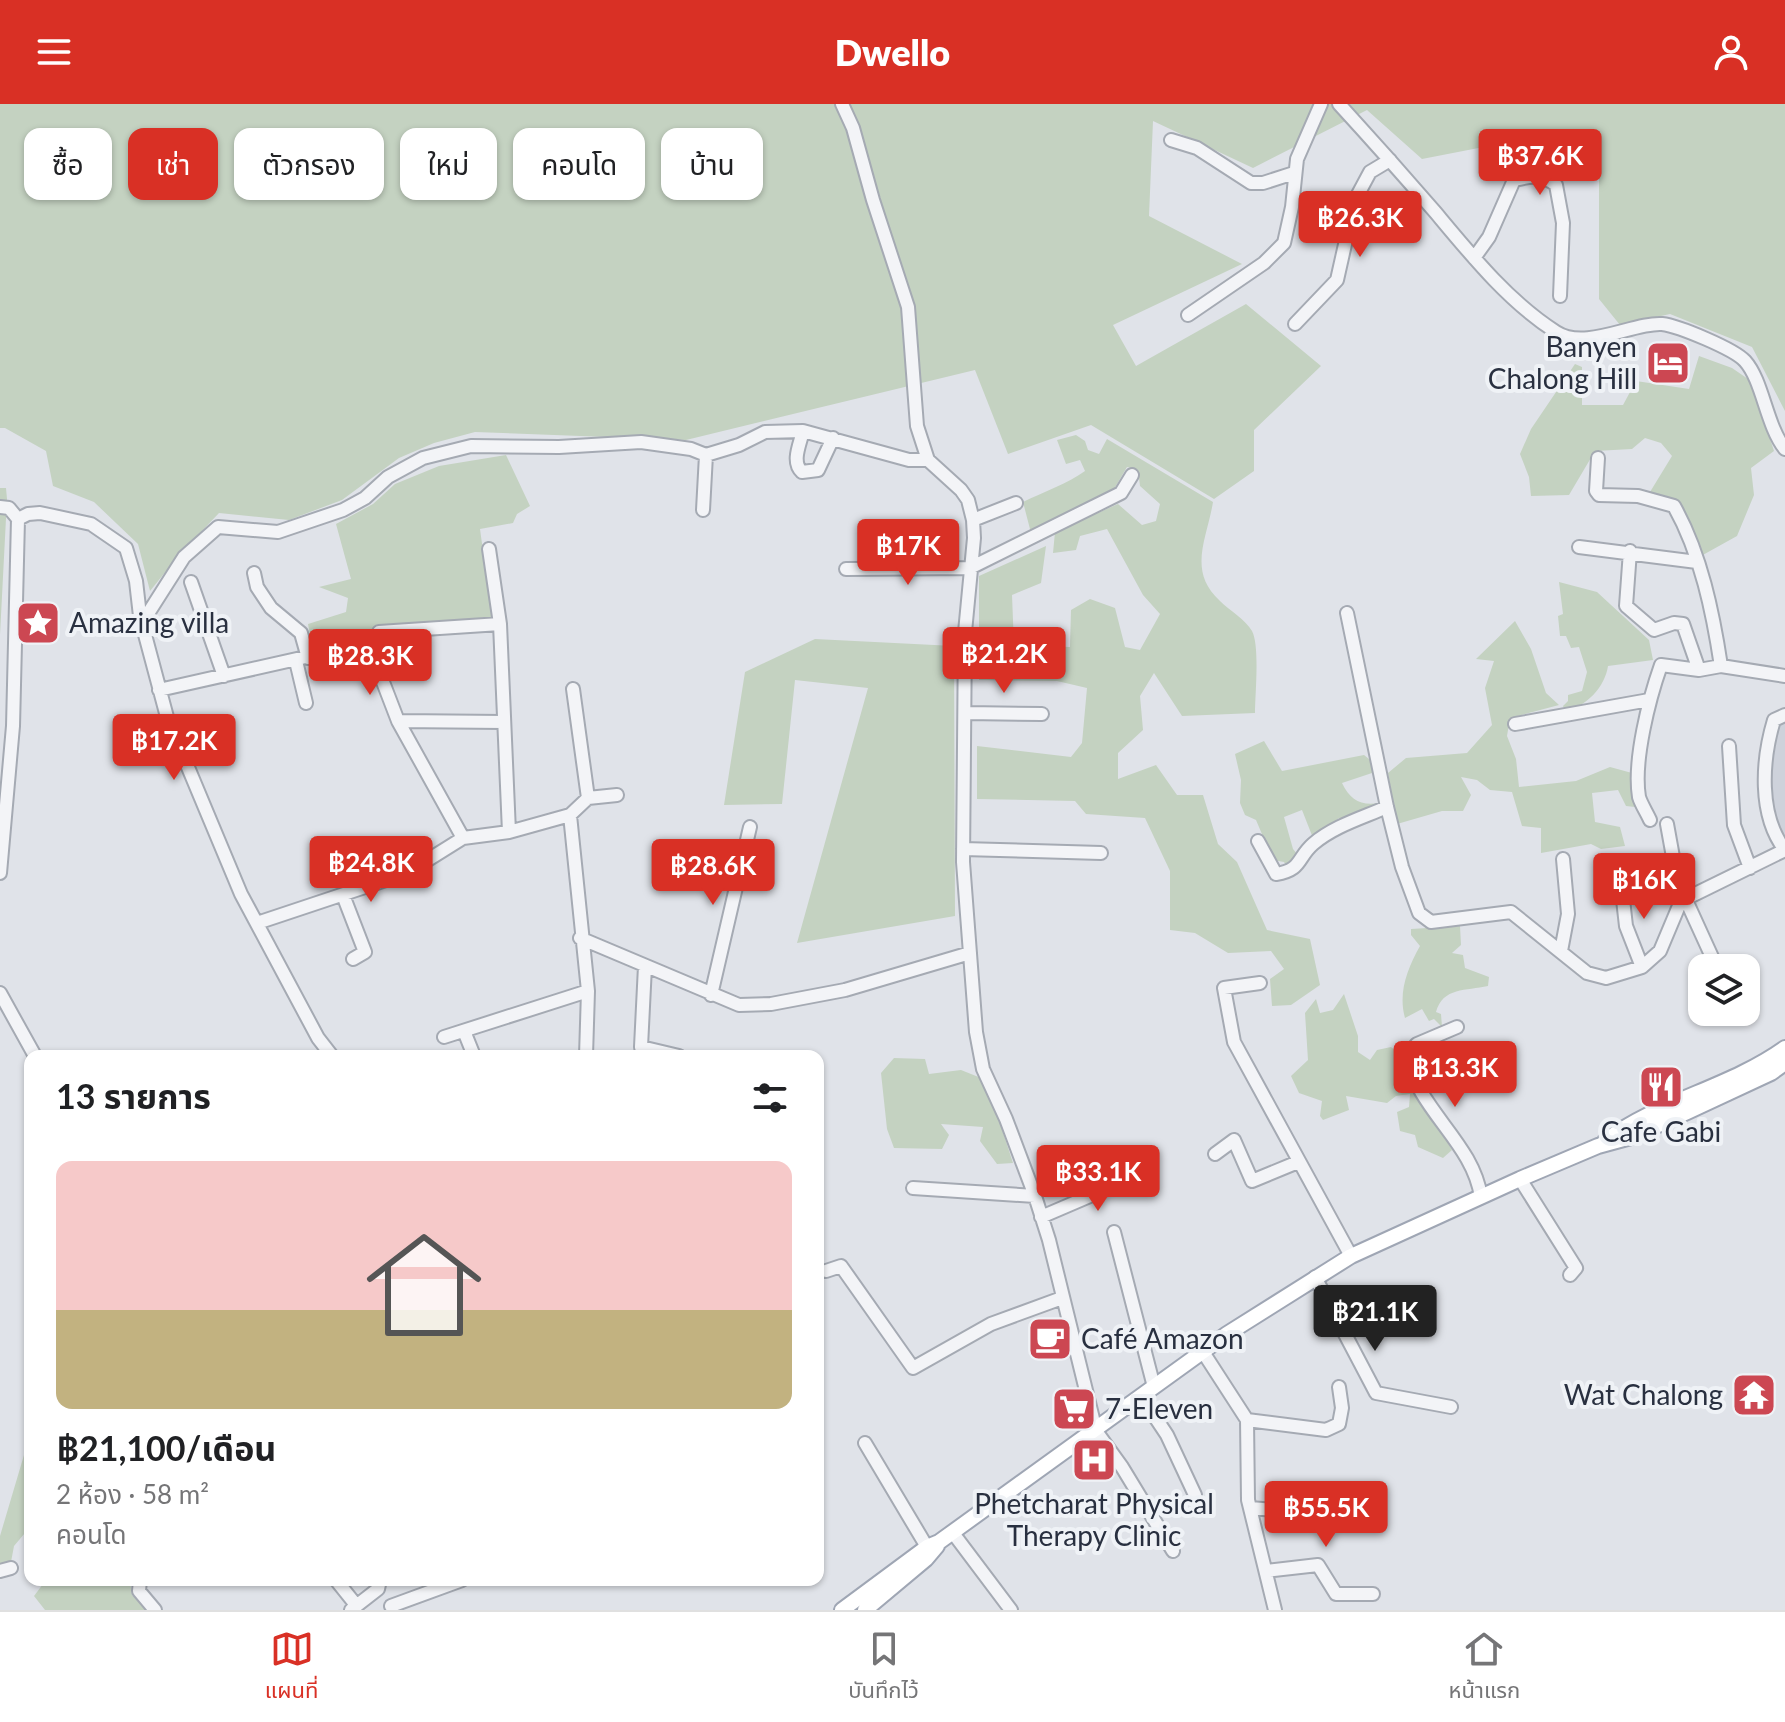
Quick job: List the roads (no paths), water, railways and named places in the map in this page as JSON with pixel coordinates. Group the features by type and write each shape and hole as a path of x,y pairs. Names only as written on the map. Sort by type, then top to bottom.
{"main road":[{"path":"1710,1095 1785,1048"},
{"path":"842,1610 1203,1352 1351,1256 1520,1179 1598,1146 1631,1137 1685,1106 1771,1073 1785,1063"},
{"path":"865,1610 926,1559 933,1544"}],"street":[{"path":"842,104 853,128 908,307 915,414 928,460 961,490 968,500 973,520 965,632 963,849 976,1032 983,1069 1035,1196 1096,1431 1122,1467 1173,1551"},
{"path":"1188,315 1264,263 1284,243 1297,159 1321,104"},
{"path":"1339,104 1474,258 1533,315 1559,335 1590,339 1662,324 1717,343 1745,361 1759,388 1778,440 1785,449"},
{"path":"1171,140 1197,148 1251,183 1263,183 1294,173"},
{"path":"1295,324 1337,280 1355,200 1370,172 1390,160"},
{"path":"1474,258 1489,237 1514,180 1545,177 1556,185 1563,223 1560,296"},
{"path":"142,623 184,557 218,527 278,532 354,504 388,477 423,458 471,446 559,447 641,442 691,449 706,455 739,445 765,432 803,431 909,460 928,460"},
{"path":"803,431 796,461 802,472 818,470 833,438"},
{"path":"703,510 706,455"},
{"path":"1598,458 1596,491 1605,496 1638,496 1674,506 1697,562 1715,626 1721,666"},
{"path":"846,569 970,568 1121,493 1132,475"},
{"path":"973,520 1016,503"},
{"path":"0,507 9,508 18,519 0,873"},
{"path":"18,519 40,513 91,524 126,548 167,717 241,894 327,1050"},
{"path":"1579,547 1630,551 1697,562"},
{"path":"489,549 500,624 509,832"},
{"path":"1630,551 1626,606 1654,630 1674,623 1683,624 1699,670"},
{"path":"254,573 257,587 271,608 301,633 306,703"},
{"path":"191,582 224,676"},
{"path":"1347,613 1387,807 1402,867 1419,913 1431,922 1511,912 1587,973 1606,978 1642,967 1660,951 1668,926 1683,900 1785,850 1770,824 1764,770 1767,742 1774,720 1785,715"},
{"path":"379,632 500,624"},
{"path":"159,690 368,643 398,721 463,838"},
{"path":"1650,820 1639,798 1640,761 1649,700 1661,665 1699,670 1721,666 1785,676"},
{"path":"573,689 588,798"},
{"path":"1515,724 1649,700"},
{"path":"966,713 1042,714"},
{"path":"398,721 504,722"},
{"path":"1729,746 1734,825 1750,868"},
{"path":"257,923 407,873 463,838 509,832 570,815 588,798 617,795"},
{"path":"1258,841 1276,874 1285,872 1299,864 1310,846 1325,834 1387,807"},
{"path":"570,815 580,938 588,991 586,1050"},
{"path":"1667,824 1683,900 1710,954"},
{"path":"711,995 750,827"},
{"path":"963,849 1101,853"},
{"path":"1561,951 1568,914 1563,859"},
{"path":"1621,882 1626,926 1642,967"},
{"path":"343,895 365,952 353,959"},
{"path":"580,938 739,1005 771,1004 845,990 970,953"},
{"path":"645,966 641,1047 654,1050"},
{"path":"1260,983 1224,988 1234,1042 1351,1256"},
{"path":"444,1037 588,991"},
{"path":"0,993 32,1050"},
{"path":"1457,1027 1417,1044 1407,1055 1419,1086 1466,1154 1478,1180 1481,1197"},
{"path":"464,1031 472,1050"},
{"path":"1215,1154 1234,1140 1252,1181 1298,1162"},
{"path":"1041,1217 1139,1175"},
{"path":"1520,1179 1576,1268 1570,1275"},
{"path":"913,1188 1035,1196"},
{"path":"1114,1232 1154,1387"},
{"path":"826,1271 841,1266 913,1368 991,1324 1062,1298"},
{"path":"1315,1277 1376,1393 1451,1407"},
{"path":"1203,1352 1247,1420 1250,1508 1275,1610"},
{"path":"1247,1420 1326,1430 1339,1424 1339,1387"},
{"path":"1141,1396 1167,1435 1195,1495"},
{"path":"865,1443 933,1544"},
{"path":"1250,1508 1335,1515"},
{"path":"953,1533 1011,1610"},
{"path":"1266,1571 1318,1565 1336,1594 1373,1594"},
{"path":"139,1586 139,1591 155,1610"},
{"path":"340,1586 354,1608 377,1586"},
{"path":"380,1586 393,1608 447,1586"}],"place":[{"name":"Banyen Chalong Hill","path":"1668,363"},
{"name":"Amazing villa","path":"38,623"},
{"name":"Cafe Gabi","path":"1661,1087"},
{"name":"Café Amazon","path":"1050,1339"},
{"name":"Wat Chalong","path":"1754,1395"},
{"name":"7-Eleven","path":"1074,1409"},
{"name":"Phetcharat Physical Therapy Clinic","path":"1094,1460"}]}
